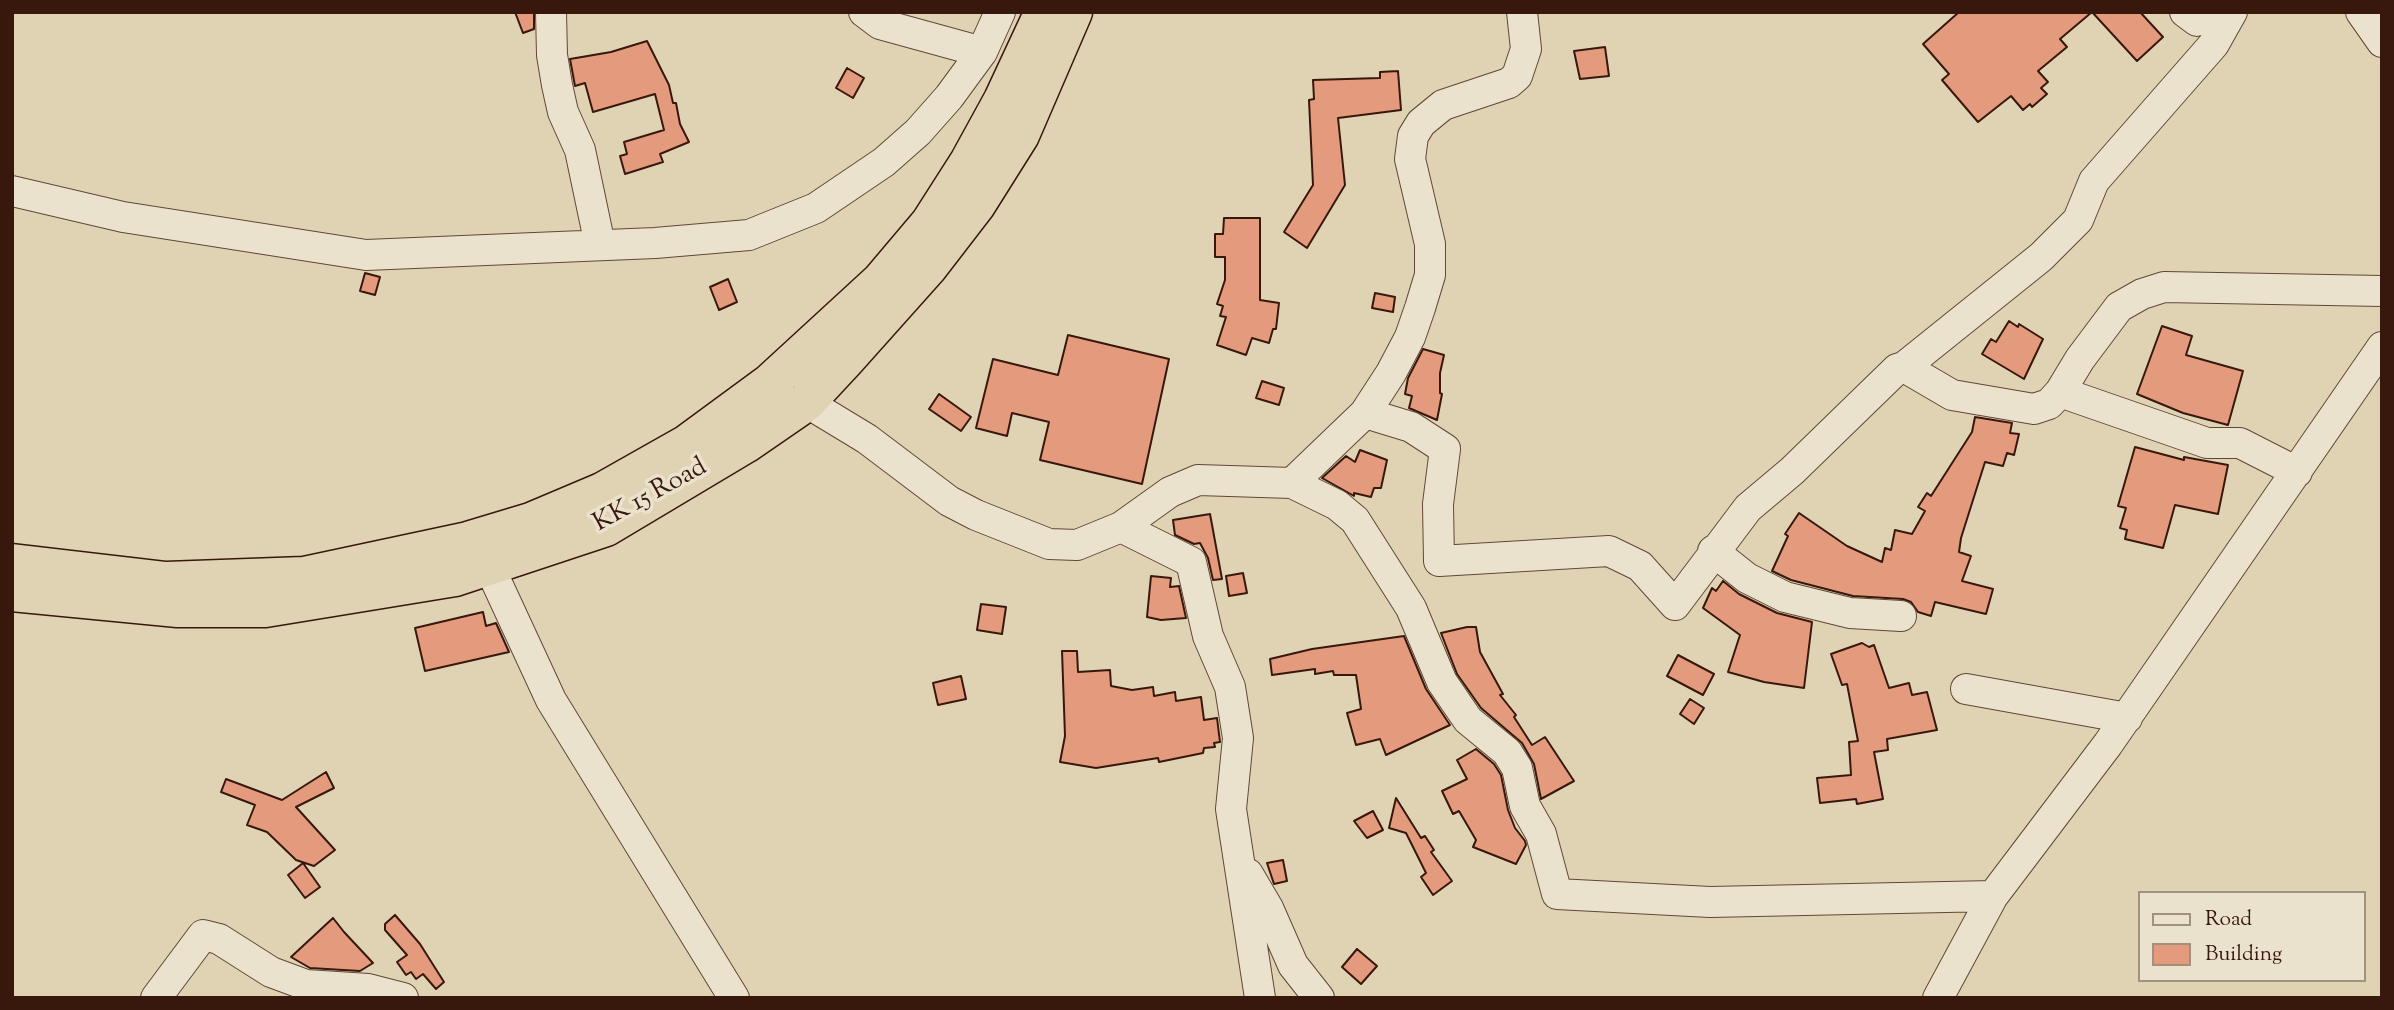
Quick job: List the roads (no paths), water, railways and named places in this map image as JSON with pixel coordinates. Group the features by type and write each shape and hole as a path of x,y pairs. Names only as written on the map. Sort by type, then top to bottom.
{"highway":[{"name":"KK 15 Road","path":"12,563 166,581 304,576 468,541 531,522 602,492 687,444 770,383 881,281 930,223 969,162 1003,100 1044,12"},
{"name":"KK 15 Road","path":"12,592 178,608 265,608 455,577 606,527 745,444 806,402 929,266 976,205 1020,135 1073,12"}],"street":[{"path":"551,12 552,55 557,85 563,112 580,150 600,245"},
{"path":"864,12 880,24 982,52"},
{"path":"12,191 123,217 366,255 600,245 749,235 816,208 884,162 918,132 982,52 1000,12"},
{"path":"1292,483 1365,413 1410,337 1430,275 1430,244 1410,159 1413,136 1421,123 1443,105 1508,83 1517,76 1526,49 1522,12"},
{"path":"2185,12 2197,22 2210,12"},
{"path":"1365,413 1411,427 1445,449 1438,504 1439,561 1609,551 1640,566 1675,605 1713,551 1748,508 1792,471 1898,369 1904,367 2041,257 2078,220 2094,181 2214,44 2232,12"},
{"path":"2361,12 2382,42"},
{"path":"1904,367 1952,395 2034,409 2049,404 2060,392 2080,359 2119,307 2164,286 2382,291"},
{"path":"1938,998 1993,896 2127,718 2382,347"},
{"path":"2060,392 2207,443 2240,443 2297,472"},
{"path":"806,402 867,439 949,500 1049,544 1077,545 1121,527 1170,492 1198,480 1292,483 1337,505 1355,520 1412,608 1442,682 1468,720 1507,752 1517,768 1525,806 1541,834 1557,894 1710,902 1993,896"},
{"path":"1121,527 1191,562 1197,577 1208,636 1230,687 1238,738 1231,809 1242,864 1260,998"},
{"path":"1713,551 1747,578 1785,597 1850,613 1901,616"},
{"path":"489,566 551,700 734,998"},
{"path":"1966,689 2127,718"},
{"path":"1242,864 1268,908 1293,965 1319,998"},
{"path":"156,998 203,935 219,939 271,972 306,985 368,989 403,998"}]}
